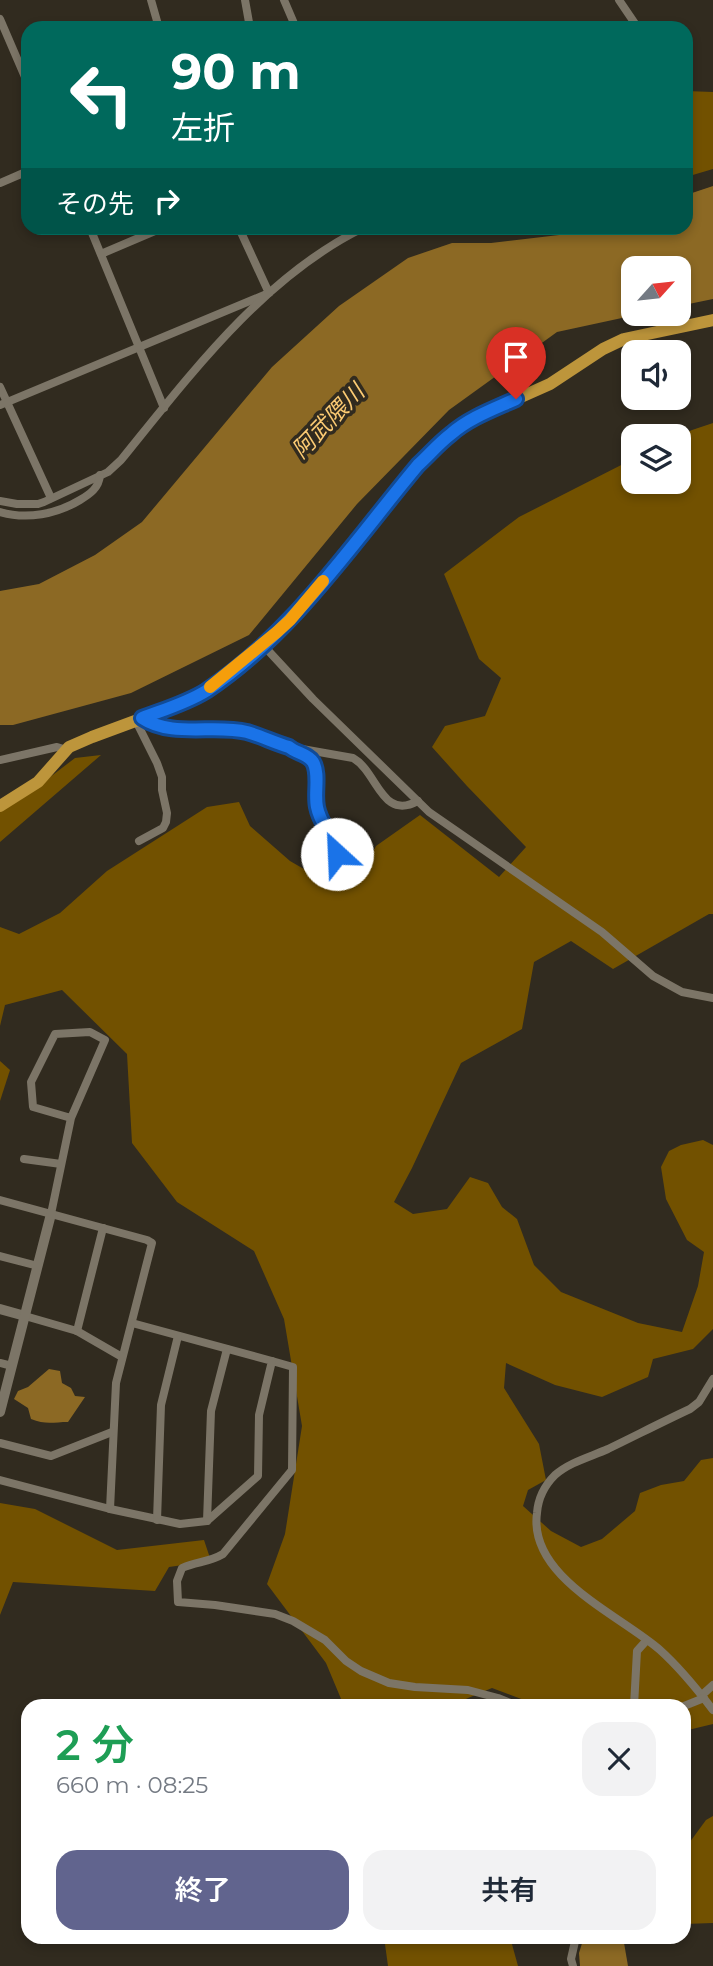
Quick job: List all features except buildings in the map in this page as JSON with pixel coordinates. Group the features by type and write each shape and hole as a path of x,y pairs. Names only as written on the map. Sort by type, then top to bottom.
{"main road":[{"path":"0,806 38,782 67,750 92,737 173,707 204,692 263,645 290,620 418,465 451,433 485,413 550,384 624,338 713,320"}],"street":[{"path":"151,0 157,21"},
{"path":"245,0 249,21"},
{"path":"284,0 293,21"},
{"path":"619,0 633,21"},
{"path":"0,19 21,66"},
{"path":"0,183 21,174"},
{"path":"93,235 164,408"},
{"path":"101,254 146,235"},
{"path":"242,235 269,293"},
{"path":"0,501 38,504 115,466 232,329 269,293 327,248 350,235"},
{"path":"3,403 269,293"},
{"path":"0,387 3,403 51,498"},
{"path":"0,512 29,516 60,510 94,490 100,475"},
{"path":"263,645 313,699 418,801 456,831 603,932 653,976 682,992 713,998"},
{"path":"139,720 179,728 246,732 289,747 353,758 361,762 374,784 392,804 403,807 418,801"},
{"path":"139,720 158,763 167,813 163,828 139,841"},
{"path":"0,760 57,747 67,750"},
{"path":"289,747 309,757 313,762 318,811 337,854"},
{"path":"0,1412 51,1213 71,1118 105,1040 90,1032 55,1034 31,1082 33,1107 71,1118"},
{"path":"24,1159 61,1164"},
{"path":"0,1200 152,1243 116,1383 110,1509"},
{"path":"77,1331 103,1228"},
{"path":"0,1256 38,1266"},
{"path":"0,1309 77,1331 122,1357"},
{"path":"132,1323 293,1367 292,1470 223,1554 212,1560 182,1568 177,1581 178,1602 275,1614 325,1640 346,1661 361,1671 389,1683 468,1690 500,1699"},
{"path":"157,1520 161,1405 178,1336"},
{"path":"207,1521 211,1411 227,1349"},
{"path":"0,1480 157,1520 180,1524 207,1521 258,1476 259,1415 272,1361"},
{"path":"0,1363 12,1366"},
{"path":"713,1380 706,1393 690,1409 560,1472 546,1487 537,1508 535,1524 552,1564 575,1590 658,1649 713,1710"},
{"path":"0,1443 51,1456 112,1432"},
{"path":"634,1699 637,1651 646,1641"},
{"path":"691,1702 703,1696 713,1685"},
{"path":"573,1966 571,1959 574,1944"}],"shaded area":[{"path":"693,91 713,92 713,169 693,175"},
{"path":"713,423 713,914 613,969 571,941 534,962 522,1029 461,1063 394,1202 413,1214 447,1209 470,1177 488,1183 502,1207 517,1219 534,1265 561,1292 638,1323 682,1332 698,1286 704,1252 687,1240 666,1199 661,1167 669,1151 681,1145 703,1140 713,1145 713,1329 693,1349 653,1359 648,1377 602,1397 555,1385 506,1363 504,1388 539,1444 546,1480 528,1490 523,1506 551,1531 581,1547 602,1539 635,1511 640,1493 661,1485 684,1481 701,1460 713,1458 713,1724 691,1729 691,1699 521,1699 492,1688 466,1699 341,1699 326,1663 267,1584 285,1534 302,1426 284,1319 254,1251 177,1202 132,1143 127,1054 62,990 5,1005 0,1026 0,927 19,934 60,913 107,871 207,807 239,802 250,826 290,861 335,887 359,879 376,846 420,815 499,877 526,847 432,747 445,726 485,716 501,678 479,659 444,574 519,517 621,465 621,494 691,494 691,430"},
{"path":"101,755 0,842 0,810 20,800 75,758"},
{"path":"0,1061 10,1070 0,1101"},
{"path":"0,1503 35,1509 117,1550 204,1540 211,1561 169,1567 155,1591 13,1582 0,1615"},
{"path":"713,1816 713,1923 691,1924 691,1840 706,1820"},
{"path":"385,1944 512,1944 518,1966 388,1966"}],"water":[{"name":"阿武隈川","path":"713,186 713,299 691,304 691,256 621,256 621,318 557,332 449,410 357,504 249,635 131,693 13,725 0,725 0,591 39,584 95,555 142,522 272,367 339,306 408,258 452,243 491,243 559,235 693,235 693,193"},
{"path":"49,1369 60,1371 62,1383 71,1388 75,1396 85,1397 68,1422 45,1423 31,1419 28,1408 14,1399 18,1391 28,1387"},
{"path":"582,1944 624,1944 628,1966 580,1966"}],"slow traffic":[{"path":"210,687 290,620 323,581"}],"route":[{"path":"337,854 318,811 315,769 309,757 246,732 162,726 142,718 204,692 263,645 290,620 418,465 451,433 516,399"}]}
